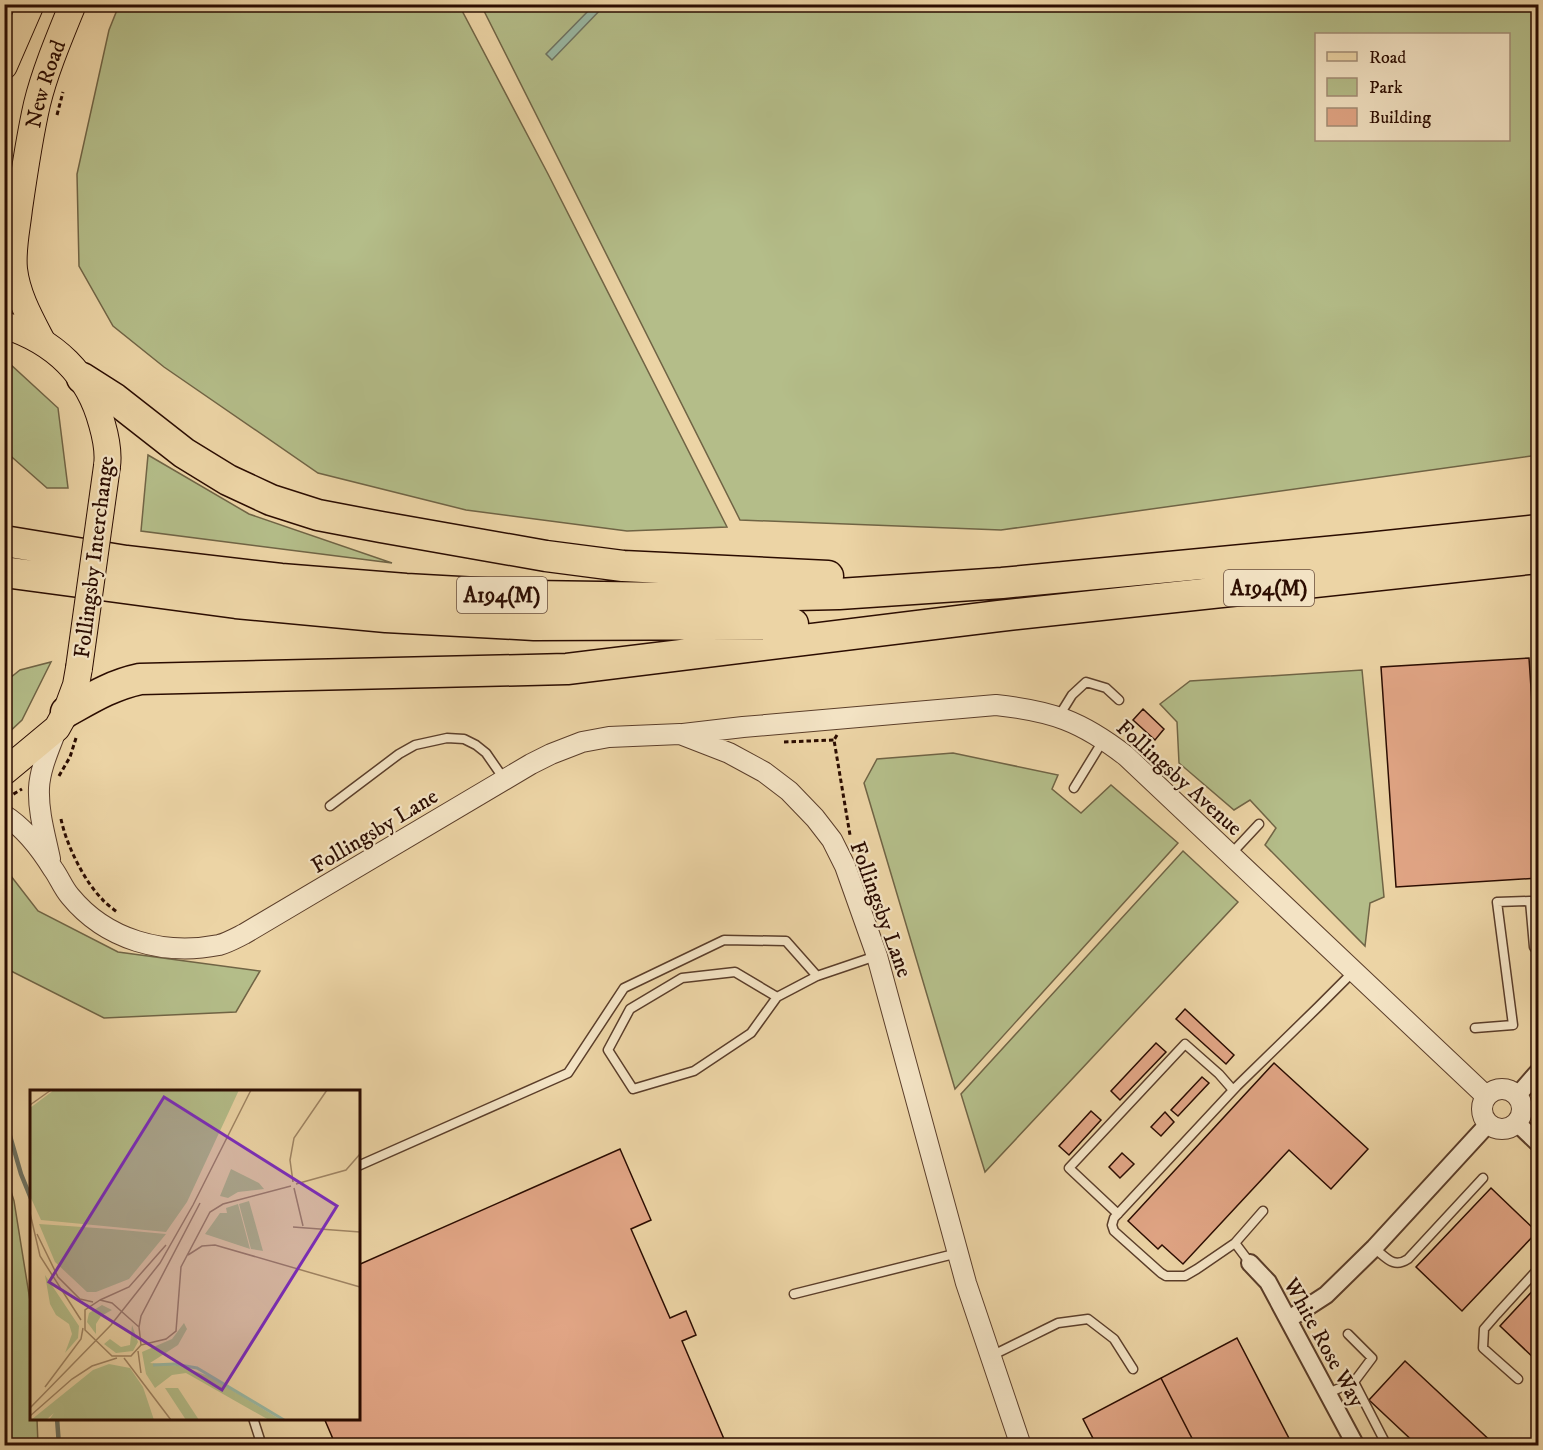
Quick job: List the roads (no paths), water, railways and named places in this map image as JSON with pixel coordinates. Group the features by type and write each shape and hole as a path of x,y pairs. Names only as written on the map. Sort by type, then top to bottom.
{"highway":[{"name":"A194(M)","path":"82,378 115,399 184,453 228,480 271,500 318,515 534,554 623,566 1002,583"},
{"name":"A194(M)","path":"4,541 126,561 281,579 531,596 673,598 839,594 1002,583 1539,530"},
{"name":"A194(M)","path":"67,725 102,692 122,683 140,679 567,669 999,616 1539,558"},
{"name":"A194(M)","path":"4,572 236,603 386,616 534,625 764,625 999,616"}],"main road":[{"name":"New Road","path":"4,66 31,4"},
{"name":"New Road","path":"42,341 19,292 14,268 14,250 23,177 38,102 73,4"},
{"name":"Follingsby Interchange","path":"4,325 42,341 82,378 99,410 106,437 107,466 76,685 67,725"},
{"path":"4,772 67,725"}],"street":[{"name":"Follingsby Avenue","path":"680,734 996,705 1024,708 1081,725 1126,756 1486,1096"},
{"name":"Follingsby Lane","path":"52,867 40,814 39,787 42,771 67,725"},
{"name":"Follingsby Lane","path":"4,815 16,822 31,838 69,895 97,921 134,940 176,949 220,944 244,934 504,780 551,754 582,742 609,737 680,734 729,753 764,772 789,791 815,818 832,840 845,866 877,956 966,1283 1021,1446"},
{"path":"1517,1096 1539,1072"},
{"path":"1500,1089 1508,1090 1517,1096 1522,1108 1517,1123 1504,1130 1496,1129 1488,1124 1482,1111 1486,1096 1500,1089"},
{"path":"1517,1123 1539,1143"},
{"path":"1289,1319 1326,1295 1374,1248 1488,1124"},
{"name":"White Rose Way","path":"1250,1263 1268,1282 1356,1446"}],"lane":[{"path":"1059,717 1072,695 1086,682 1106,688 1119,700"},
{"path":"330,806 399,754 415,745 447,738 464,739 476,745 486,753 504,780"},
{"path":"1074,788 1104,739"},
{"path":"1231,855 1259,824"},
{"path":"1475,1028 1513,1025 1497,902 1530,901 1534,947 1539,953"},
{"path":"360,1165 568,1073 624,988 724,940 786,941 817,976"},
{"path":"777,997 735,972 682,978 630,1009 608,1050 633,1089 694,1071 752,1033 777,997 817,976 877,956"},
{"path":"1263,1211 1235,1243 1185,1276 1166,1276 1161,1273 1114,1231 1112,1225 1114,1218 1233,1090 1354,970"},
{"path":"1118,1214 1069,1168 1077,1159 1185,1044 1219,1074 1233,1090"},
{"path":"1374,1248 1394,1263 1401,1263 1408,1259 1483,1178"},
{"path":"1235,1243 1250,1263"},
{"path":"794,1294 958,1253"},
{"path":"1518,1379 1483,1348 1484,1329 1539,1269"},
{"path":"990,1356 1058,1323 1088,1318 1114,1339 1133,1369"},
{"path":"1328,1393 1354,1382 1372,1358 1348,1334"},
{"path":"1354,1382 1387,1446"},
{"path":"253,1420 262,1446"}],"waterway":[{"path":"4,1115 21,1174 30,1196"},
{"path":"57,1420 59,1446"}]}
